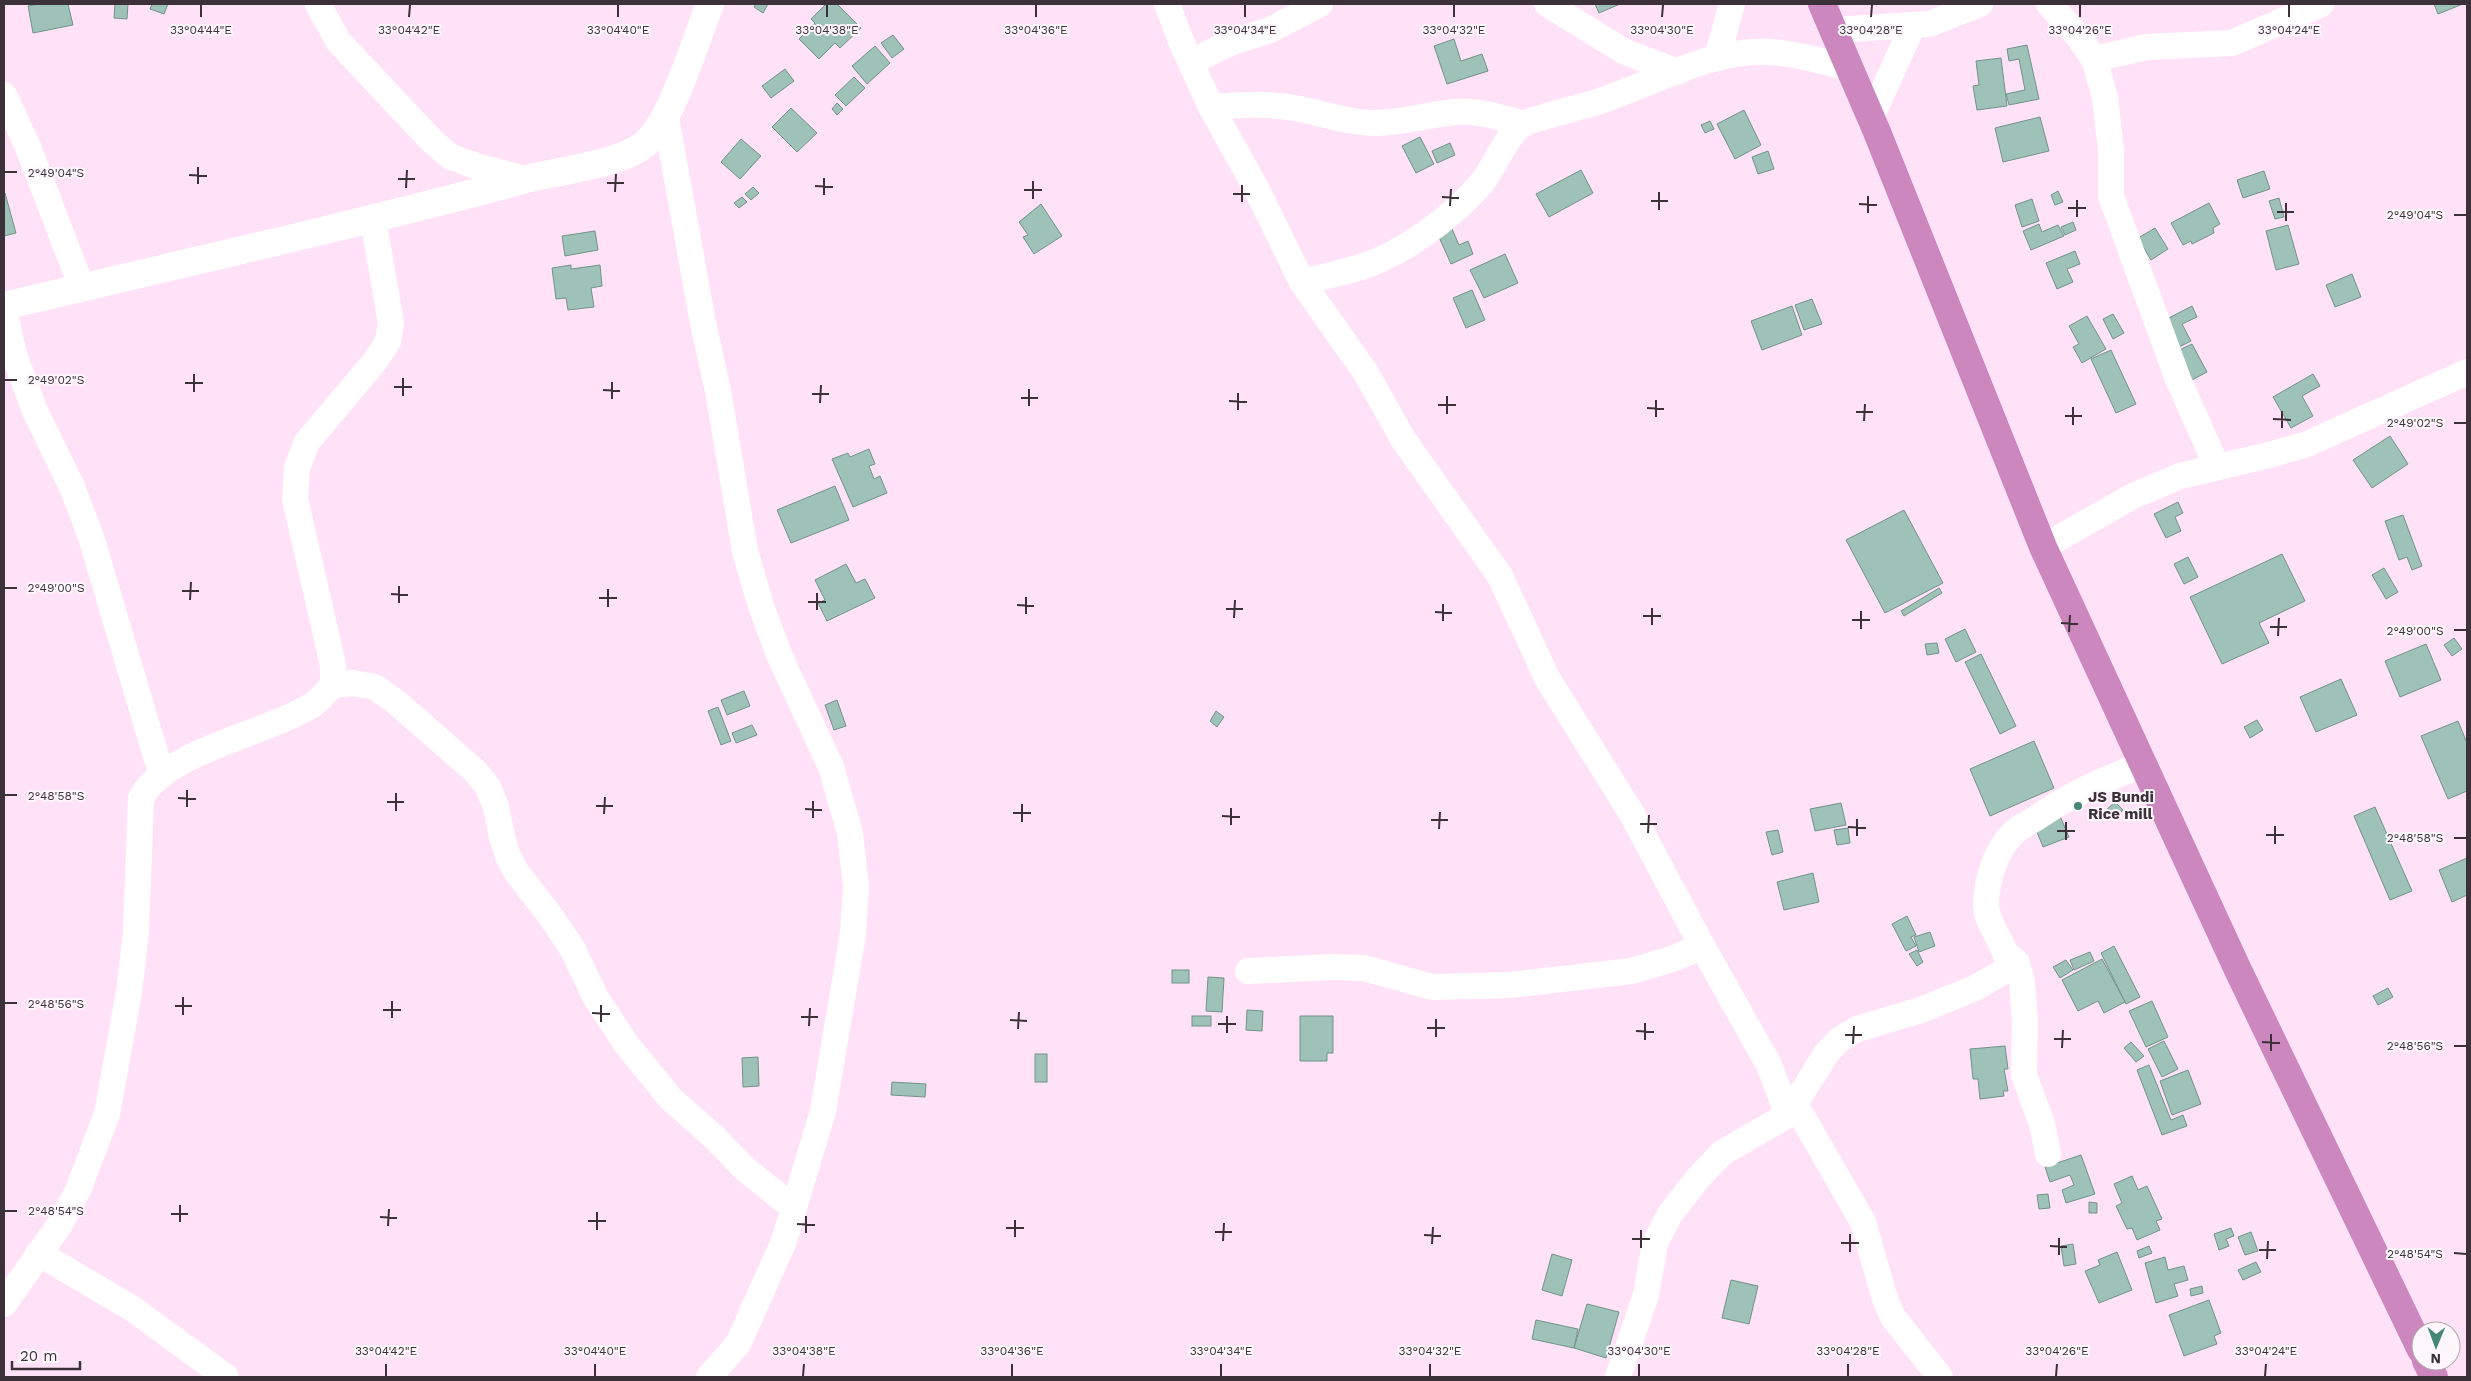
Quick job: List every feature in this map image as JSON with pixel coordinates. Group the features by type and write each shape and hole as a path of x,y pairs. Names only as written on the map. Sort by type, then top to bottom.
{"highway":[{"path":"1822,4 2043,547 2238,970 2411,1329"}],"street":[{"path":"318,4 338,41 432,142 451,157 476,166 526,179"},
{"path":"161,773 91,537 72,487 35,411 14,355 4,308 373,219 526,179 613,160 644,145 666,118 710,4"},
{"path":"1168,4 1211,107 1256,188 1302,282 1366,373 1402,440 1500,576 1547,678 1632,814 1792,1110 1863,1222 1885,1299 1893,1316 1940,1377"},
{"path":"1191,62 1232,42 1270,30 1320,4"},
{"path":"1547,4 1580,14 1625,52 1678,72"},
{"path":"1717,58 1732,4"},
{"path":"1834,30 1912,27 1952,16 1980,4"},
{"path":"2049,4 2078,36 2094,59 2105,97 2111,150 2111,196 2178,379 2217,467"},
{"path":"2094,59 2147,47 2232,43 2321,4"},
{"path":"1870,120 1912,27"},
{"path":"1302,282 1362,267 1426,234 1480,185 1498,162 1507,141 1523,124 1627,93 1717,58 1770,52 1848,67"},
{"path":"4,95 28,147 82,288"},
{"path":"1211,107 1272,105 1358,122 1378,123 1420,119 1455,112 1473,112 1489,114 1523,124"},
{"path":"666,118 703,323 722,410 745,551 760,606 780,657 831,767 845,814 854,861 856,911 823,1111 784,1241 738,1344 709,1377"},
{"path":"333,685 333,665 295,499 297,468 307,442 376,360 388,341 391,323 373,219"},
{"path":"2043,547 2134,496 2180,476 2307,444 2467,372"},
{"path":"4,1304 60,1224 78,1190 107,1114 129,992 136,933 141,798 147,786 161,773 204,752 312,706 333,685 352,683 375,687 396,702 474,771 488,787 496,807 508,856 517,873 549,914 572,948 596,998 626,1045 671,1098 714,1137 745,1169 794,1208"},
{"path":"2048,1154 2042,1124 2024,1075 2022,982 2017,963 2007,955 1994,934 1986,905 1988,886 1994,864 2003,847 2016,830 2080,790 2144,764"},
{"path":"1248,971 1303,968 1364,968 1432,987 1509,985 1632,971 1675,958 1702,946"},
{"path":"1618,1377 1646,1295 1655,1243 1670,1214 1699,1177 1722,1153 1792,1110 1826,1054 1839,1040 1857,1029 1921,1010 1983,984 2008,969 2007,955"},
{"path":"38,1254 133,1309 226,1377"}],"building":[{"path":"68,4 73,25 33,33 28,6"},
{"path":"115,4 128,4 127,19 114,18"},
{"path":"152,4 168,4 164,14 150,9"},
{"path":"756,4 768,4 763,13 754,7"},
{"path":"826,4 837,4 861,28 840,48 835,43 819,59 799,39 815,23 811,19"},
{"path":"1595,4 1620,4 1599,13"},
{"path":"2434,4 2463,4 2438,14"},
{"path":"893,35 904,49 892,58 881,43"},
{"path":"1454,39 1461,61 1482,54 1488,71 1447,84 1434,46"},
{"path":"2027,45 2039,99 2009,105 2006,94 2025,90 2019,59 2009,61 2007,49"},
{"path":"875,46 890,63 867,84 852,66"},
{"path":"2001,58 2007,106 1977,110 1973,86 1979,85 1976,61"},
{"path":"785,69 794,81 771,98 762,86"},
{"path":"854,77 865,88 846,106 835,95"},
{"path":"837,103 843,109 837,115 832,109"},
{"path":"791,108 817,133 797,152 772,127"},
{"path":"1744,110 1761,145 1735,159 1717,124"},
{"path":"2040,117 2049,151 2003,162 1995,128"},
{"path":"1710,121 1714,129 1705,133 1701,125"},
{"path":"1420,137 1434,164 1416,173 1402,146"},
{"path":"741,139 761,156 740,179 721,162"},
{"path":"1450,143 1455,155 1437,163 1432,151"},
{"path":"1768,151 1774,169 1758,174 1752,157"},
{"path":"1581,170 1593,193 1549,217 1536,194"},
{"path":"2264,171 2270,189 2243,198 2237,180"},
{"path":"753,187 759,193 751,200 745,194"},
{"path":"2058,191 2063,202 2055,205 2051,195"},
{"path":"4,193 16,233 4,236"},
{"path":"742,197 747,202 739,208 734,203"},
{"path":"2279,198 2284,217 2275,219 2269,201"},
{"path":"2032,199 2039,221 2022,227 2015,205"},
{"path":"2209,203 2220,224 2213,228 2214,233 2192,244 2191,241 2183,245 2171,223"},
{"path":"1041,204 1062,236 1034,254 1023,237 1028,235 1019,222"},
{"path":"2073,222 2076,230 2065,235 2061,227"},
{"path":"2039,224 2042,232 2058,225 2064,236 2031,250 2023,231"},
{"path":"2288,225 2299,264 2276,270 2266,231"},
{"path":"2155,228 2168,249 2151,260 2138,238"},
{"path":"1452,229 1459,245 1468,241 1473,254 1451,264 1438,235"},
{"path":"595,231 598,250 565,256 562,236"},
{"path":"2075,251 2080,264 2067,269 2073,282 2057,289 2046,263"},
{"path":"1505,254 1518,283 1484,298 1470,270"},
{"path":"571,265 571,269 600,265 602,286 591,288 594,307 568,310 566,298 556,299 552,268"},
{"path":"2352,274 2361,297 2335,307 2326,285"},
{"path":"1472,290 1485,320 1466,328 1453,298"},
{"path":"1812,299 1822,324 1804,330 1795,305"},
{"path":"1792,306 1802,335 1762,350 1751,321"},
{"path":"2192,306 2197,317 2182,324 2191,341 2173,350 2159,323"},
{"path":"2113,314 2124,333 2113,339 2103,319"},
{"path":"2087,316 2106,349 2082,363 2073,347 2079,344 2069,326"},
{"path":"2192,344 2207,372 2192,380 2177,351"},
{"path":"2111,350 2136,404 2116,413 2091,359"},
{"path":"2313,374 2320,386 2302,396 2313,416 2291,428 2273,397"},
{"path":"2390,436 2408,464 2372,488 2353,460"},
{"path":"869,449 875,464 869,466 874,479 880,476 887,493 853,507 832,459 848,453 850,457"},
{"path":"835,486 849,520 791,543 777,510"},
{"path":"2178,502 2183,513 2175,517 2181,531 2166,538 2154,514"},
{"path":"1904,510 1943,583 1885,613 1846,540"},
{"path":"2403,515 2422,566 2412,570 2407,557 2399,560 2385,521"},
{"path":"2282,554 2305,601 2259,623 2269,643 2222,664 2190,597"},
{"path":"2188,557 2198,577 2184,584 2174,564"},
{"path":"846,564 856,583 865,579 875,598 827,621 818,603 825,600 815,580"},
{"path":"2384,568 2398,592 2386,599 2372,575"},
{"path":"1939,588 1942,593 1904,616 1901,611"},
{"path":"1965,629 1976,652 1956,662 1945,639"},
{"path":"2454,638 2462,649 2452,656 2444,645"},
{"path":"1937,643 1939,653 1927,655 1925,644"},
{"path":"2426,644 2441,680 2400,697 2385,661"},
{"path":"1981,654 2016,726 2000,734 1965,662"},
{"path":"2341,679 2357,715 2316,732 2300,697"},
{"path":"744,691 750,706 727,715 721,700"},
{"path":"837,700 846,726 834,730 825,705"},
{"path":"718,707 731,741 721,745 708,711"},
{"path":"1216,711 1224,717 1217,727 1210,721"},
{"path":"2257,720 2263,730 2250,738 2244,727"},
{"path":"2458,721 2467,743 2467,791 2448,799 2421,736"},
{"path":"752,725 757,735 736,743 732,733"},
{"path":"2034,741 2054,788 1990,816 1970,769"},
{"path":"2115,802 2123,810 2113,819 2105,811"},
{"path":"1841,803 1846,825 1815,831 1810,809"},
{"path":"2375,807 2412,891 2390,900 2354,816"},
{"path":"2060,816 2069,837 2043,847 2035,827"},
{"path":"1848,828 1850,843 1837,845 1834,830"},
{"path":"1778,830 1783,852 1772,855 1766,832"},
{"path":"2467,858 2467,895 2452,902 2439,870"},
{"path":"1813,873 1819,902 1784,910 1777,882"},
{"path":"1907,916 1916,935 1911,937 1916,946 1906,951 1892,924"},
{"path":"1930,932 1935,946 1919,952 1914,937"},
{"path":"2114,946 2140,997 2126,1004 2101,953"},
{"path":"1917,950 1923,962 1917,966 1909,954"},
{"path":"2090,952 2094,961 2074,970 2070,960"},
{"path":"2102,959 2125,1002 2104,1013 2098,1001 2078,1011 2062,980"},
{"path":"2066,960 2073,970 2060,978 2053,967"},
{"path":"1172,970 1189,970 1189,983 1172,983"},
{"path":"1208,977 1224,978 1222,1012 1206,1011"},
{"path":"2388,988 2393,997 2378,1005 2373,996"},
{"path":"2152,1001 2168,1037 2146,1047 2129,1011"},
{"path":"1247,1010 1263,1011 1262,1031 1246,1030"},
{"path":"1192,1016 1211,1016 1211,1026 1192,1026"},
{"path":"1300,1016 1333,1016 1333,1053 1327,1053 1327,1061 1300,1061"},
{"path":"2164,1041 2178,1069 2162,1077 2148,1049"},
{"path":"2131,1042 2144,1056 2136,1062 2124,1048"},
{"path":"2005,1046 2008,1069 2004,1069 2008,1091 2003,1091 2004,1096 1980,1099 1978,1079 1973,1079 1970,1049"},
{"path":"1035,1054 1047,1054 1047,1082 1035,1082"},
{"path":"758,1057 759,1086 743,1087 742,1058"},
{"path":"2149,1065 2171,1120 2183,1115 2187,1126 2162,1135 2137,1070"},
{"path":"2188,1070 2201,1104 2172,1115 2160,1081"},
{"path":"892,1082 926,1084 925,1097 891,1095"},
{"path":"2081,1155 2095,1194 2066,1203 2062,1190 2074,1185 2070,1175 2050,1182 2045,1167"},
{"path":"2132,1176 2138,1190 2147,1186 2162,1219 2156,1221 2160,1230 2137,1240 2132,1228 2127,1229 2116,1206 2122,1203 2114,1184"},
{"path":"2048,1194 2050,1208 2039,1209 2037,1195"},
{"path":"2089,1202 2097,1203 2097,1213 2089,1213"},
{"path":"2231,1228 2234,1236 2226,1239 2229,1246 2219,1250 2214,1234"},
{"path":"2251,1232 2258,1251 2245,1255 2238,1237"},
{"path":"2073,1244 2076,1264 2064,1266 2061,1246"},
{"path":"2149,1246 2152,1253 2139,1258 2137,1251"},
{"path":"2117,1252 2132,1290 2099,1303 2085,1271 2100,1265 2098,1260"},
{"path":"1552,1254 1572,1260 1562,1296 1542,1290"},
{"path":"2165,1257 2168,1270 2184,1266 2188,1280 2174,1284 2178,1296 2156,1303 2145,1263"},
{"path":"2256,1262 2261,1272 2243,1280 2238,1270"},
{"path":"1731,1280 1758,1286 1749,1324 1722,1318"},
{"path":"2202,1286 2203,1293 2191,1296 2190,1289"},
{"path":"2209,1300 2221,1333 2214,1336 2217,1344 2184,1356 2169,1315"},
{"path":"1587,1304 1619,1312 1606,1358 1574,1348"},
{"path":"1536,1320 1578,1329 1574,1348 1532,1339"}],"place":[{"name":"JS Bundi Rice mill","path":"2078,806"}]}
